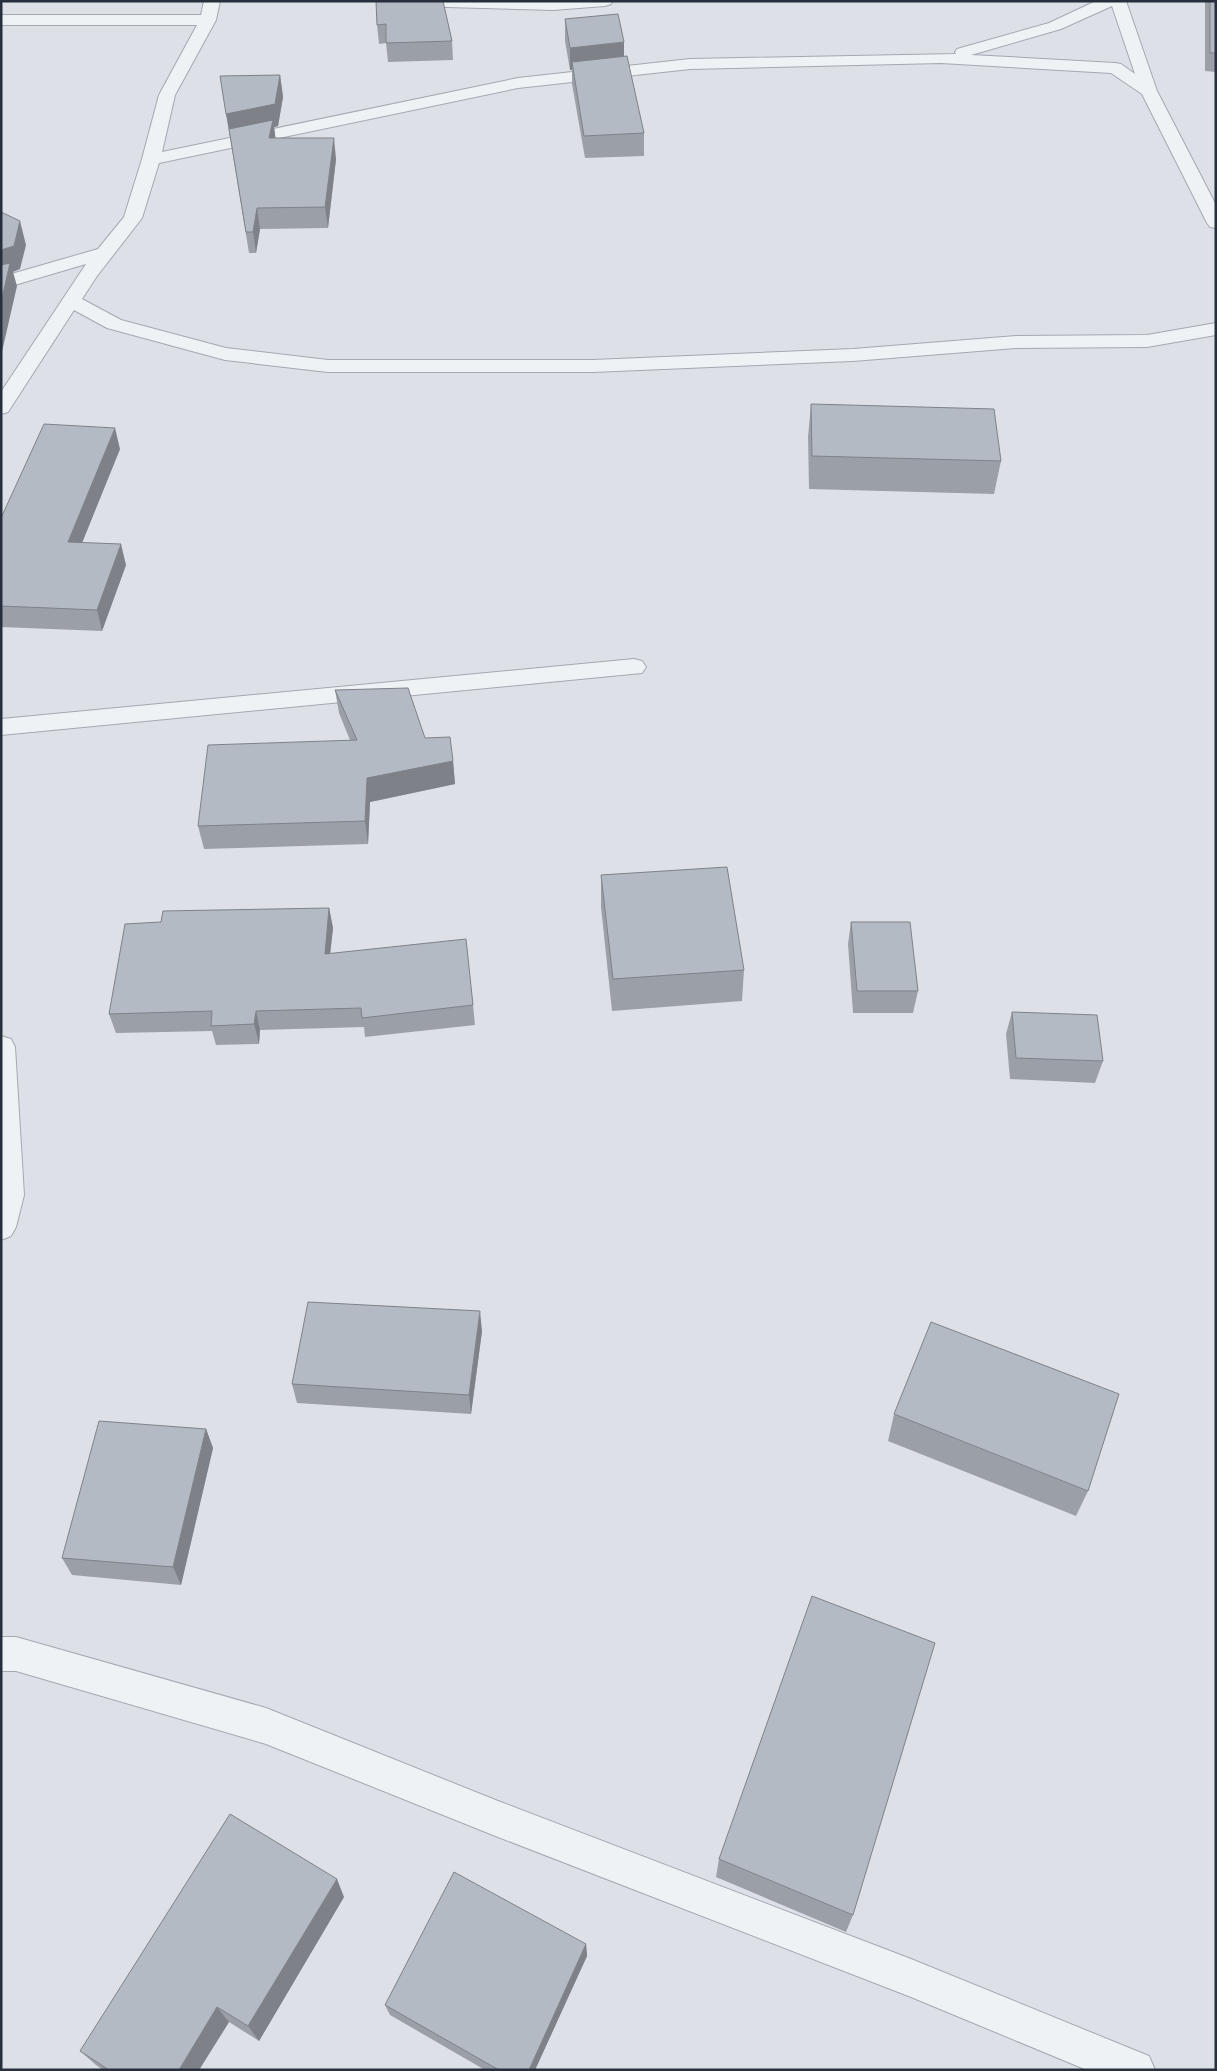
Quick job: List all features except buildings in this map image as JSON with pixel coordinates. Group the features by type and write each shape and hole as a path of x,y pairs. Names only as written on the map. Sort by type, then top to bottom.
{"street":[{"path":"1,408 72,301 133,218 151,159 167,95 208,20 212,1"},
{"path":"410,1 553,5 605,1"},
{"path":"941,58 1055,26 1110,1"},
{"path":"1118,1 1149,91 1216,223"},
{"path":"1,20 208,20"},
{"path":"151,159 518,82 690,64 941,58 1115,68 1149,91"},
{"path":"1,283 105,254"},
{"path":"72,301 114,324 225,354 328,366 593,366 853,355 1016,342 1147,341 1216,329"},
{"path":"1,727 634,667"},
{"path":"1,1047 10,1195 1,1227"},
{"path":"1,1654 16,1654 266,1726 498,1819 910,1978 1135,2070"}]}
